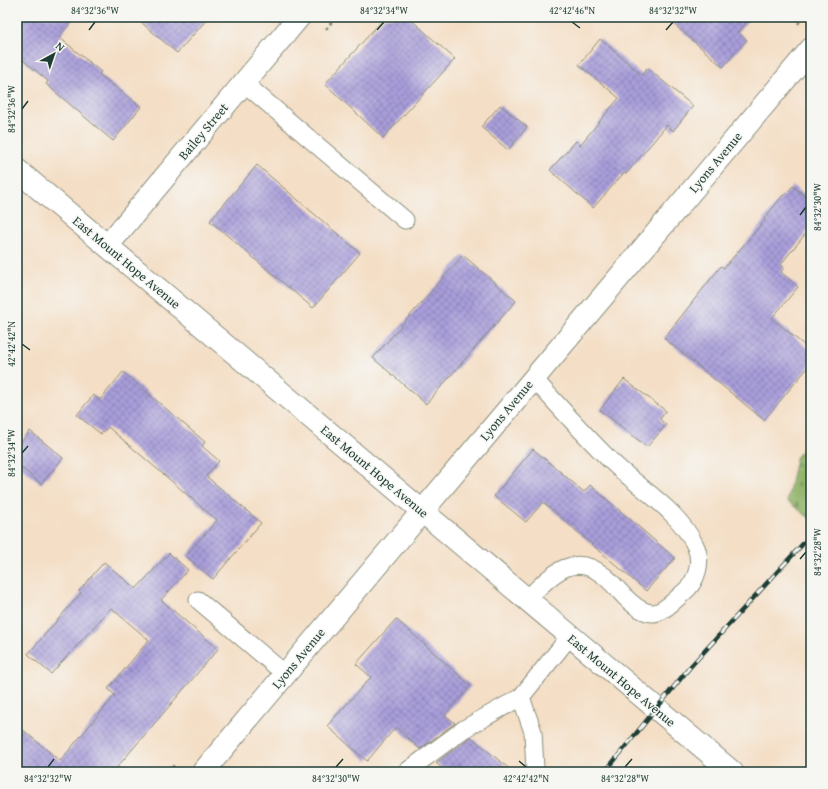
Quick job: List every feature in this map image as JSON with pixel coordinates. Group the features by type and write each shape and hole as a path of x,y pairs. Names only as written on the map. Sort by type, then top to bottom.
{"street":[{"name":"Bailey Street","path":"108,245 299,17"},
{"name":"Lyons Avenue","path":"203,772 811,49"},
{"name":"East Mount Hope Avenue","path":"17,170 108,245 732,772"}],"lane":[{"path":"244,83 404,220"},
{"path":"527,599 562,568 572,565 585,566 603,575 630,602 642,610 654,613 662,610 687,590 697,576 699,560 695,545 678,520 612,462 533,378"},
{"path":"198,600 285,674"},
{"path":"406,772 464,729 521,697 570,636"},
{"path":"521,697 533,732 536,769 533,772"}],"green space":[{"path":"811,437 811,519 787,501 796,458"}],"building":[{"path":"24,17 75,17 59,37 101,72 99,74 141,107 113,141 46,84 48,81 17,55 17,25"},
{"path":"135,17 209,17 177,53"},
{"path":"385,17 408,17 455,59 383,138 325,84"},
{"path":"666,17 751,17 738,32 747,40 723,67"},
{"path":"600,39 642,75 647,68 693,106 673,131 667,125 626,174 624,173 593,208 550,170 576,141 580,145 619,98 579,65"},
{"path":"500,105 527,127 508,150 481,127"},
{"path":"257,165 360,253 313,308 210,221"},
{"path":"793,186 811,201 811,227 781,264 784,268 781,272 798,287 772,318 811,351 811,364 764,420 664,338 721,266 724,268 765,220 764,219 783,195 784,196"},
{"path":"463,255 516,301 426,404 373,358"},
{"path":"123,372 205,442 202,446 219,461 206,476 261,523 213,579 186,556 217,520 108,427 101,434 77,415 93,395 100,400"},
{"path":"624,379 666,411 660,419 666,425 647,447 600,410"},
{"path":"30,431 63,458 41,484 17,464 17,447"},
{"path":"533,449 584,492 590,485 675,558 646,591 543,502 526,522 494,496"},
{"path":"169,553 188,570 161,600 218,649 113,772 26,772 17,764 17,725 60,761 115,695 108,689 149,640 111,608 51,674 28,654 81,593 79,591 104,562 136,589"},
{"path":"396,619 471,686 445,715 455,723 420,749 396,727 367,761 327,726 371,677 356,664"},
{"path":"471,737 513,772 446,772 436,763"}],"railway":[{"path":"605,772 690,667 811,535"}]}
